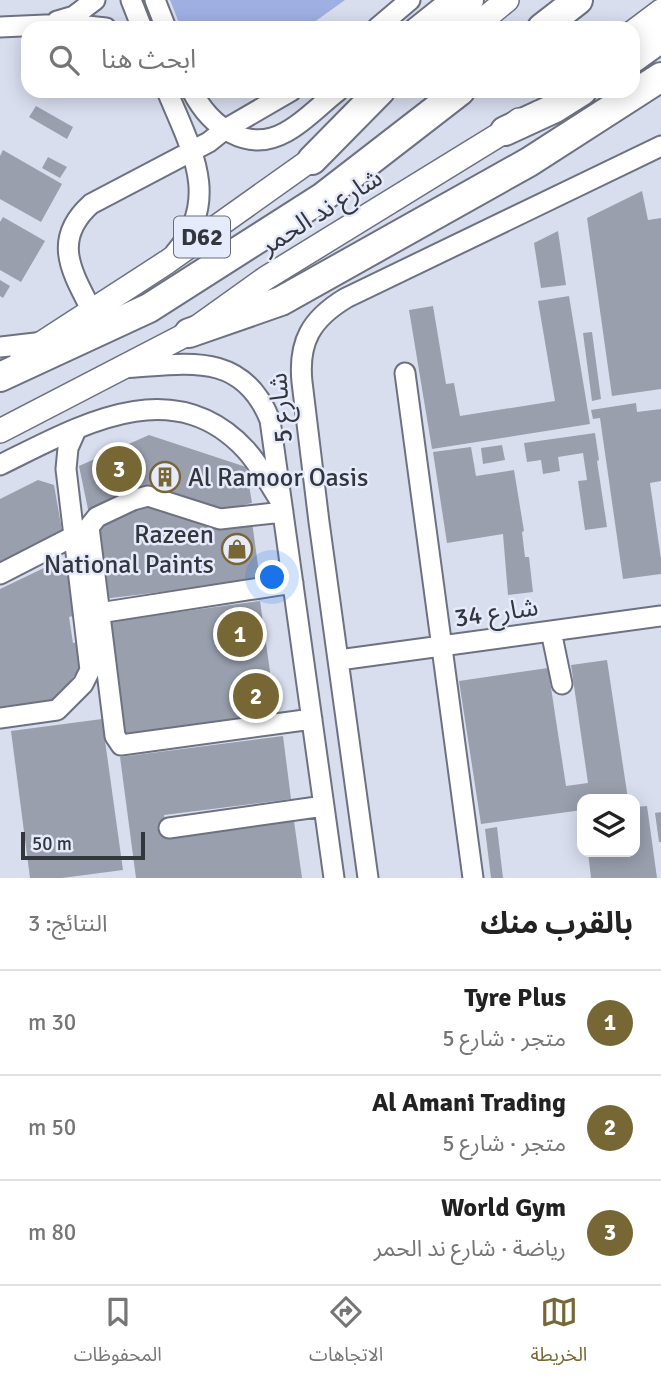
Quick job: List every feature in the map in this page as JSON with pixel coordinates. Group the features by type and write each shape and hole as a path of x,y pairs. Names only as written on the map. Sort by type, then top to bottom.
{"highway":[{"path":"449,21 469,0"},
{"path":"551,21 578,0"},
{"path":"640,53 661,38"},
{"path":"640,91 661,77"},
{"path":"312,160 373,98"},
{"path":"0,377 149,308 323,197 451,98"},
{"path":"505,131 571,98"},
{"path":"189,333 281,301 530,162 629,98"}],"main road":[{"path":"482,21 507,0"},
{"path":"640,27 661,11"},
{"name":"شارع ند الحمر","path":"0,371 167,262 312,160 387,98"},
{"name":"شارع ند الحمر","path":"0,431 189,333 266,278 505,131 547,98"}],"street":[{"path":"54,21 74,16 95,0"},
{"path":"131,0 139,21"},
{"path":"155,0 163,21"},
{"path":"385,21 410,0"},
{"path":"424,21 450,0"},
{"path":"0,27 21,26"},
{"path":"167,262 191,231 200,204 201,191 191,150 170,98"},
{"path":"197,98 223,130 254,140 272,138 287,132 329,98"},
{"path":"92,311 68,258 69,238 77,220 91,204 209,142 223,130 279,98"},
{"name":"شارع 5","path":"368,878 319,522 301,365 309,332 318,318 346,298 661,146"},
{"path":"0,347 45,342"},
{"name":"شارع 5","path":"123,368 205,364 227,370 246,382 260,400 270,420 334,878"},
{"path":"405,373 474,878"},
{"path":"0,466 118,413 145,409 173,411 200,418 226,432 247,451 283,508 220,519 148,496 97,517 89,527 116,736 121,745 312,719"},
{"path":"0,718 57,710 87,678 90,662 66,458 76,430"},
{"path":"0,574 74,536"},
{"path":"99,613 293,583"},
{"name":"شارع 34","path":"338,660 661,616"},
{"path":"551,631 562,684"},
{"path":"169,828 324,806"}],"shaded area":[{"path":"170,0 345,0 316,21 178,21"}],"building":[{"path":"36,106 73,127 67,139 29,117"},
{"path":"3,150 62,184 41,222 0,199 0,156"},
{"path":"48,157 67,167 60,178 42,168"},
{"path":"642,191 648,220 661,218 661,389 612,396 587,218"},
{"path":"3,217 45,241 21,282 0,270 0,222"},
{"path":"558,231 566,285 541,288 534,243"},
{"path":"0,280 10,286 3,298 0,296"},
{"path":"569,296 590,424 432,449 409,310 433,306 446,384 454,383 460,416 555,401 538,301"},
{"path":"592,332 601,399 592,401 583,333"},
{"path":"636,403 637,412 661,409 661,481 650,483 661,574 623,579 600,418 593,419 591,410"},
{"path":"595,433 607,527 585,530 578,481 587,480 583,453 558,457 560,471 543,474 541,460 527,462 524,443"},
{"name":"Al Ramoor Oasis","path":"149,435 246,467 252,503 217,511 152,488 89,514 79,466"},
{"path":"502,445 505,460 483,464 481,448"},
{"path":"471,447 476,476 514,470 524,531 525,557 529,557 533,592 508,595 503,534 447,543 433,452"},
{"path":"38,480 54,485 63,536 0,566 0,499"},
{"path":"154,506 252,522 260,580 103,599 94,531 138,507"},
{"path":"69,556 77,615 69,617 73,643 80,642 84,663 53,703 2,709 0,589"},
{"path":"260,601 276,714 121,735 105,622"},
{"path":"607,660 627,794 577,794 577,811 481,824 459,681 548,668 566,786 588,783 571,665"},
{"path":"102,719 123,870 62,878 30,878 11,731"},
{"path":"283,736 291,799 164,815 167,837 294,821 302,878 136,878 120,757"},
{"path":"647,806 657,878 591,878 589,857 640,857 640,807"},
{"path":"661,812 661,842 659,842 655,813"},
{"path":"497,827 503,878 491,878 485,829"}],"place":[{"name":"World Gym","path":"119,469"},
{"name":"Al Ramoor Oasis","path":"165,477"},
{"name":"Razeen National Paints","path":"237,549"},
{"name":"Tyre Plus","path":"240,634"},
{"name":"Al Amani Trading","path":"256,696"}]}
